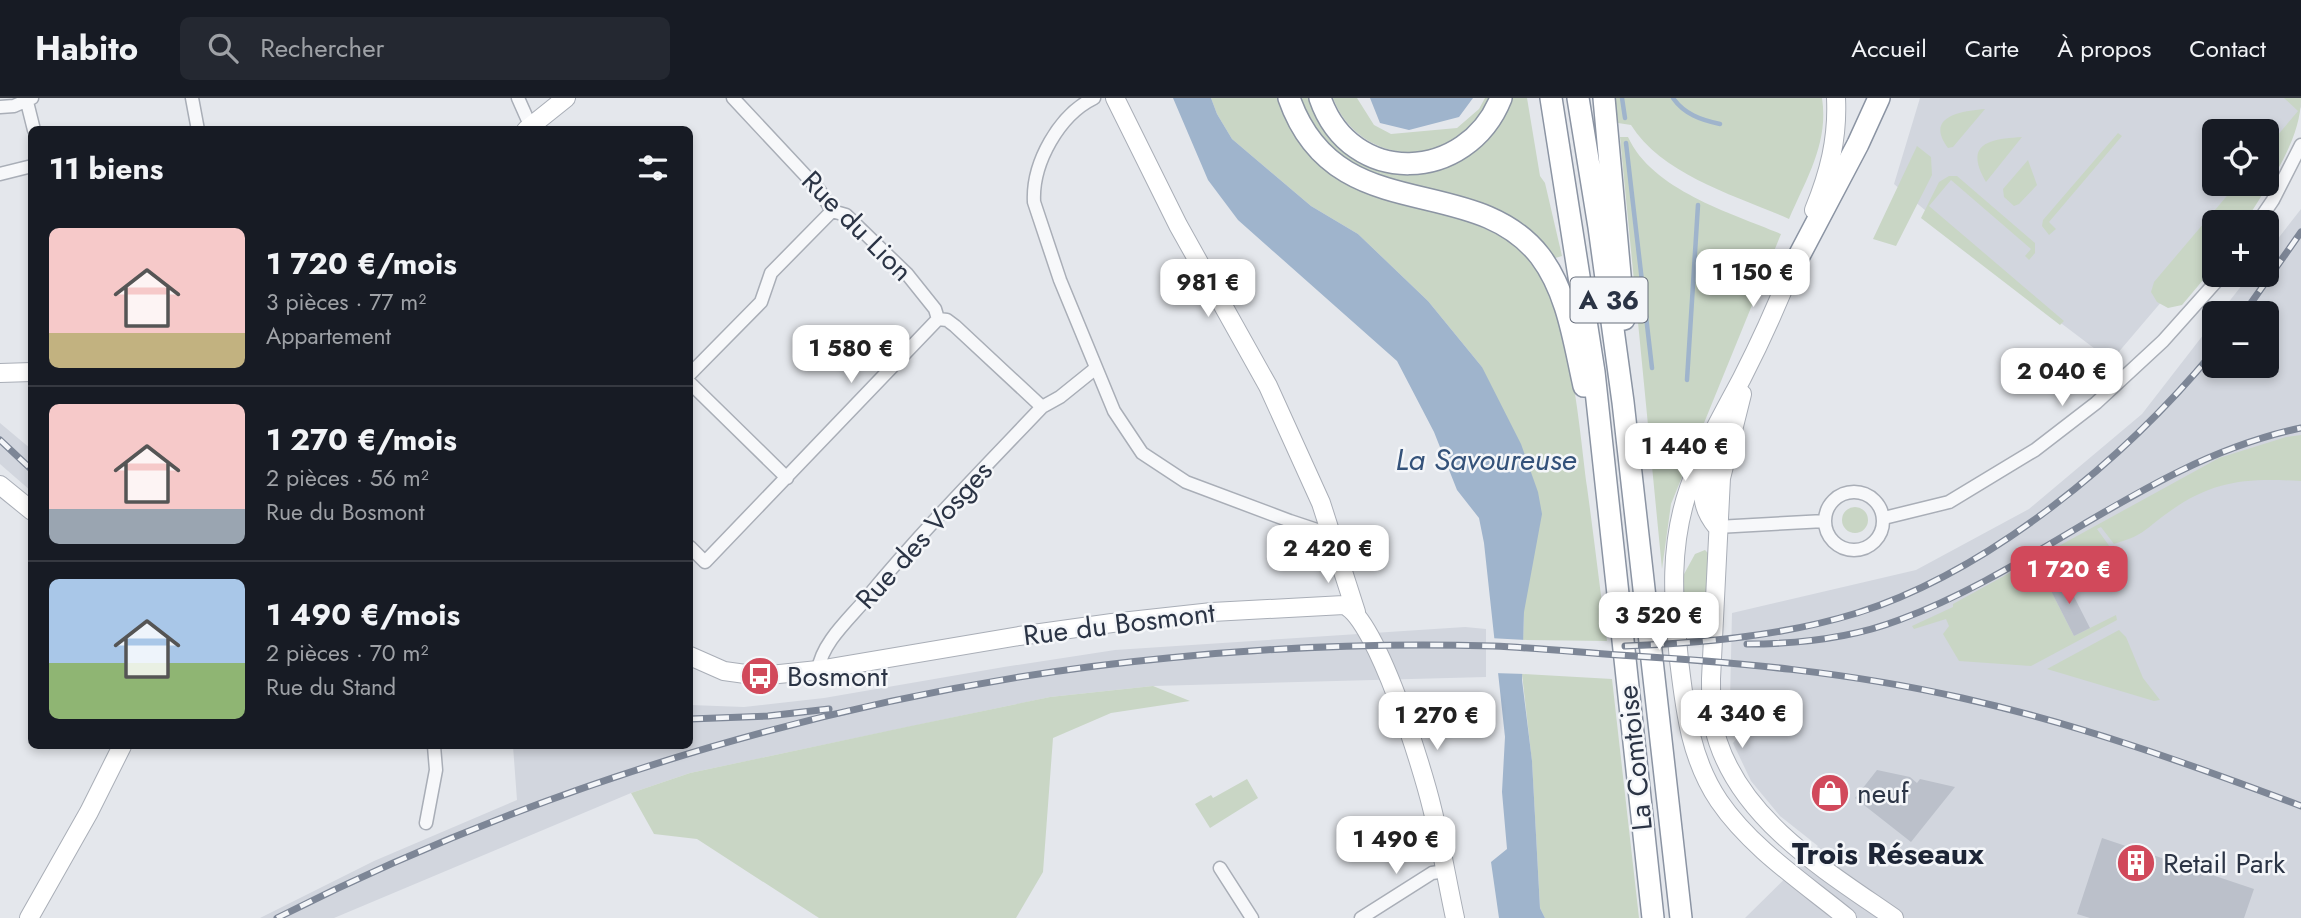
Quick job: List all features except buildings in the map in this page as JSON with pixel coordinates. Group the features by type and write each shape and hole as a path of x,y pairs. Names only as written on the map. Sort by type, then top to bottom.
{"highway":[{"path":"1289,98 1311,140 1333,163 1349,174 1390,191 1491,219 1519,235 1534,249 1555,280 1567,313 1603,468"},
{"path":"1320,98 1334,126 1353,146 1380,159 1414,164 1443,158 1462,149 1486,126 1501,98"},
{"name":"La Comtoise","path":"1551,98 1586,308 1653,918"},
{"name":"La Comtoise","path":"1578,98 1600,227 1681,918"},
{"path":"1604,98 1622,284 1634,502"},
{"path":"1790,272 1858,144 1879,98"}],"street":[{"path":"192,98 197,126"},
{"path":"519,98 528,126"},
{"path":"529,126 566,98"},
{"name":"Rue du Lion","path":"733,98 820,191 832,211 846,215 907,274 935,309 938,319 947,320 955,326 1042,407"},
{"path":"1094,98 1066,121 1047,146 1033,188 1034,202 1048,248 1114,411 1142,453 1186,482 1299,524 1329,531"},
{"path":"1115,98 1178,225 1268,386 1321,503 1356,612 1381,656 1418,756 1432,807 1455,918"},
{"path":"1836,98 1832,157 1790,272 1690,485 1681,510 1672,573 1688,727 1701,769 1732,818 1758,845 1847,918"},
{"path":"0,107 30,100 33,126"},
{"path":"2266,210 2301,145"},
{"path":"0,174 28,167"},
{"path":"693,371 761,302 771,273 832,211"},
{"path":"1884,518 1949,502 2035,450 2096,403 2163,341 2211,287"},
{"path":"693,550 705,562 938,319"},
{"path":"1751,360 1721,478 1711,707 1718,742 1746,794 1773,825 1823,868 1894,918"},
{"name":"Rue des Vosges","path":"818,670 819,662 835,635 901,556 1042,407 1050,404 1096,368"},
{"path":"0,373 28,372"},
{"path":"693,386 787,478"},
{"path":"1717,427 1703,498 1706,513 1717,527"},
{"path":"0,485 28,508"},
{"path":"1850,492 1866,494 1872,498 1878,503 1884,518 1876,541 1870,546 1855,550 1847,550 1833,541 1825,521 1830,504 1842,494 1850,492"},
{"path":"1717,527 1825,521"},
{"name":"Rue du Bosmont","path":"693,657 742,675 760,677 818,670 1019,636 1212,612 1338,604 1356,612"},
{"path":"29,918 89,812 120,749"},
{"path":"426,823 436,770 434,749"},
{"path":"1220,868 1252,918"},
{"path":"1361,918 1433,873 1444,871"}],"shaded area":[{"path":"1920,98 2301,98 2301,107 2279,148 2279,119 2202,119 2202,196 2246,196 2229,210 2202,210 2202,254 2111,361 2041,308 1894,184"},
{"path":"2301,209 2301,918 1745,918 1818,846 1780,816 1751,781 1733,743 1765,706 1730,700 1732,613 1916,570 2029,509 2142,414 2202,336 2202,378 2279,378 2279,301 2229,301 2241,287 2279,287 2279,237"},
{"path":"0,423 28,446 28,488 0,464"},
{"path":"1465,627 1486,629 1486,677 1153,686 1050,697 690,773 631,793 334,918 260,918 374,861 517,800 513,749 693,749 693,705 744,707 824,698 1115,650"}],"green space":[{"path":"1211,98 1279,98 1297,136 1438,208 1499,235 1520,250 1537,271 1551,298 1569,361 1607,641 1523,640 1524,612 1482,367 1428,301 1358,234 1311,206 1232,139"},
{"path":"1298,98 1314,98 1402,173 1424,174 1462,159 1486,142 1499,126 1512,98 1527,98 1540,176 1545,183 1562,256 1552,259 1542,245 1354,167 1322,139"},
{"path":"1333,98 1357,98 1374,125 1391,134 1457,128 1479,109 1485,98 1493,98 1463,137 1449,145 1414,152 1380,147 1365,139 1341,115"},
{"path":"1614,98 1822,98 1819,146 1789,219 1702,182 1661,158 1631,125 1618,123"},
{"path":"2284,98 2301,98 2295,131 2279,166 2279,134 2298,111"},
{"path":"1985,109 1953,147 1948,148 1940,129 1943,122 1966,111"},
{"path":"2118,133 2122,136 2049,222 2056,229 2049,235 2042,226 2043,220"},
{"path":"1620,137 1628,137 1639,156 1655,172 1695,198 1781,234 1671,504 1662,569"},
{"path":"2022,137 1986,182 1977,159 1983,146 2000,139"},
{"path":"1917,146 1931,157 1932,175 1896,246 1873,239"},
{"path":"2028,160 2037,185 2014,206 2004,197 2003,189"},
{"path":"1949,176 1957,176 2035,243 2035,253 2029,260 2025,256 2031,249 1951,180 1929,206 2064,321 2060,325 1921,218 1939,182"},
{"path":"2227,196 2262,196 2253,210 2215,210"},
{"path":"2202,225 2202,281 2182,305 2168,308 2157,302 2151,292 2154,282"},
{"path":"2301,435 2301,481 2246,481 2214,488 2183,503 2138,535 2114,544 2101,527 2097,529 2118,558 2121,568 2073,594 2063,577 2048,585 2074,636 2116,615 2117,620 2031,666 1959,661 1943,634 1949,626 1946,619 1914,629 1912,626 1953,607 1953,604 2219,458 2286,437"},
{"path":"1855,507 1864,511 1868,520 1864,529 1855,533 1846,529 1842,520 1846,511"},
{"path":"1705,550 1708,553 1704,633 1685,636 1683,576 1695,554"},
{"path":"2119,630 2126,637 2143,678 2160,700 2154,701 2047,669"},
{"path":"1522,674 1612,679 1639,918 1545,918 1540,908 1532,762"},
{"path":"1153,686 1190,701 1111,713 1053,738 1043,872 1016,918 819,918 697,839 654,834 631,793 690,773 1050,697"},
{"path":"1247,779 1258,798 1210,828 1195,804 1211,795 1213,798"}],"water":[{"name":"La Savoureuse","path":"1173,98 1211,98 1232,139 1311,206 1358,234 1428,301 1482,367 1521,444 1538,492 1542,514 1524,612 1522,680 1532,761 1540,908 1545,918 1499,918 1491,862 1507,849 1502,792 1505,737 1479,518 1457,490 1434,432 1397,361 1238,220 1208,180"},
{"path":"1370,98 1473,98 1459,117 1409,130 1380,123"}],"pier":[{"path":"1489,638 1527,640 1525,674 1493,673"}],"waterway":[{"path":"1622,98 1625,118"},
{"path":"1673,98 1694,116 1720,124"},
{"path":"1626,143 1652,368"},
{"path":"1687,380 1698,205"}],"railway":[{"path":"2252,301 2301,232"},
{"path":"1625,646 1683,643 1771,633 1857,613 1907,594 1956,570 2052,507 2139,432 2202,365"},
{"path":"1747,644 1824,639 1899,620 2000,573 2145,489 2195,464 2247,443 2301,428"},
{"path":"0,440 28,466"},
{"path":"277,918 381,868 489,823 598,783 710,747 938,691 1053,672 1168,658 1290,649 1412,645 1509,647 1705,661 1877,681 1962,698 2048,720 2176,760 2301,806"},
{"path":"693,719 768,716 829,709"}],"place":[{"name":"Bosmont","path":"760,676"},
{"name":"neuf","path":"1830,793"},
{"name":"Retail Park","path":"2136,863"}],"district":[{"name":"Trois Réseaux","path":"1888,853"}]}
